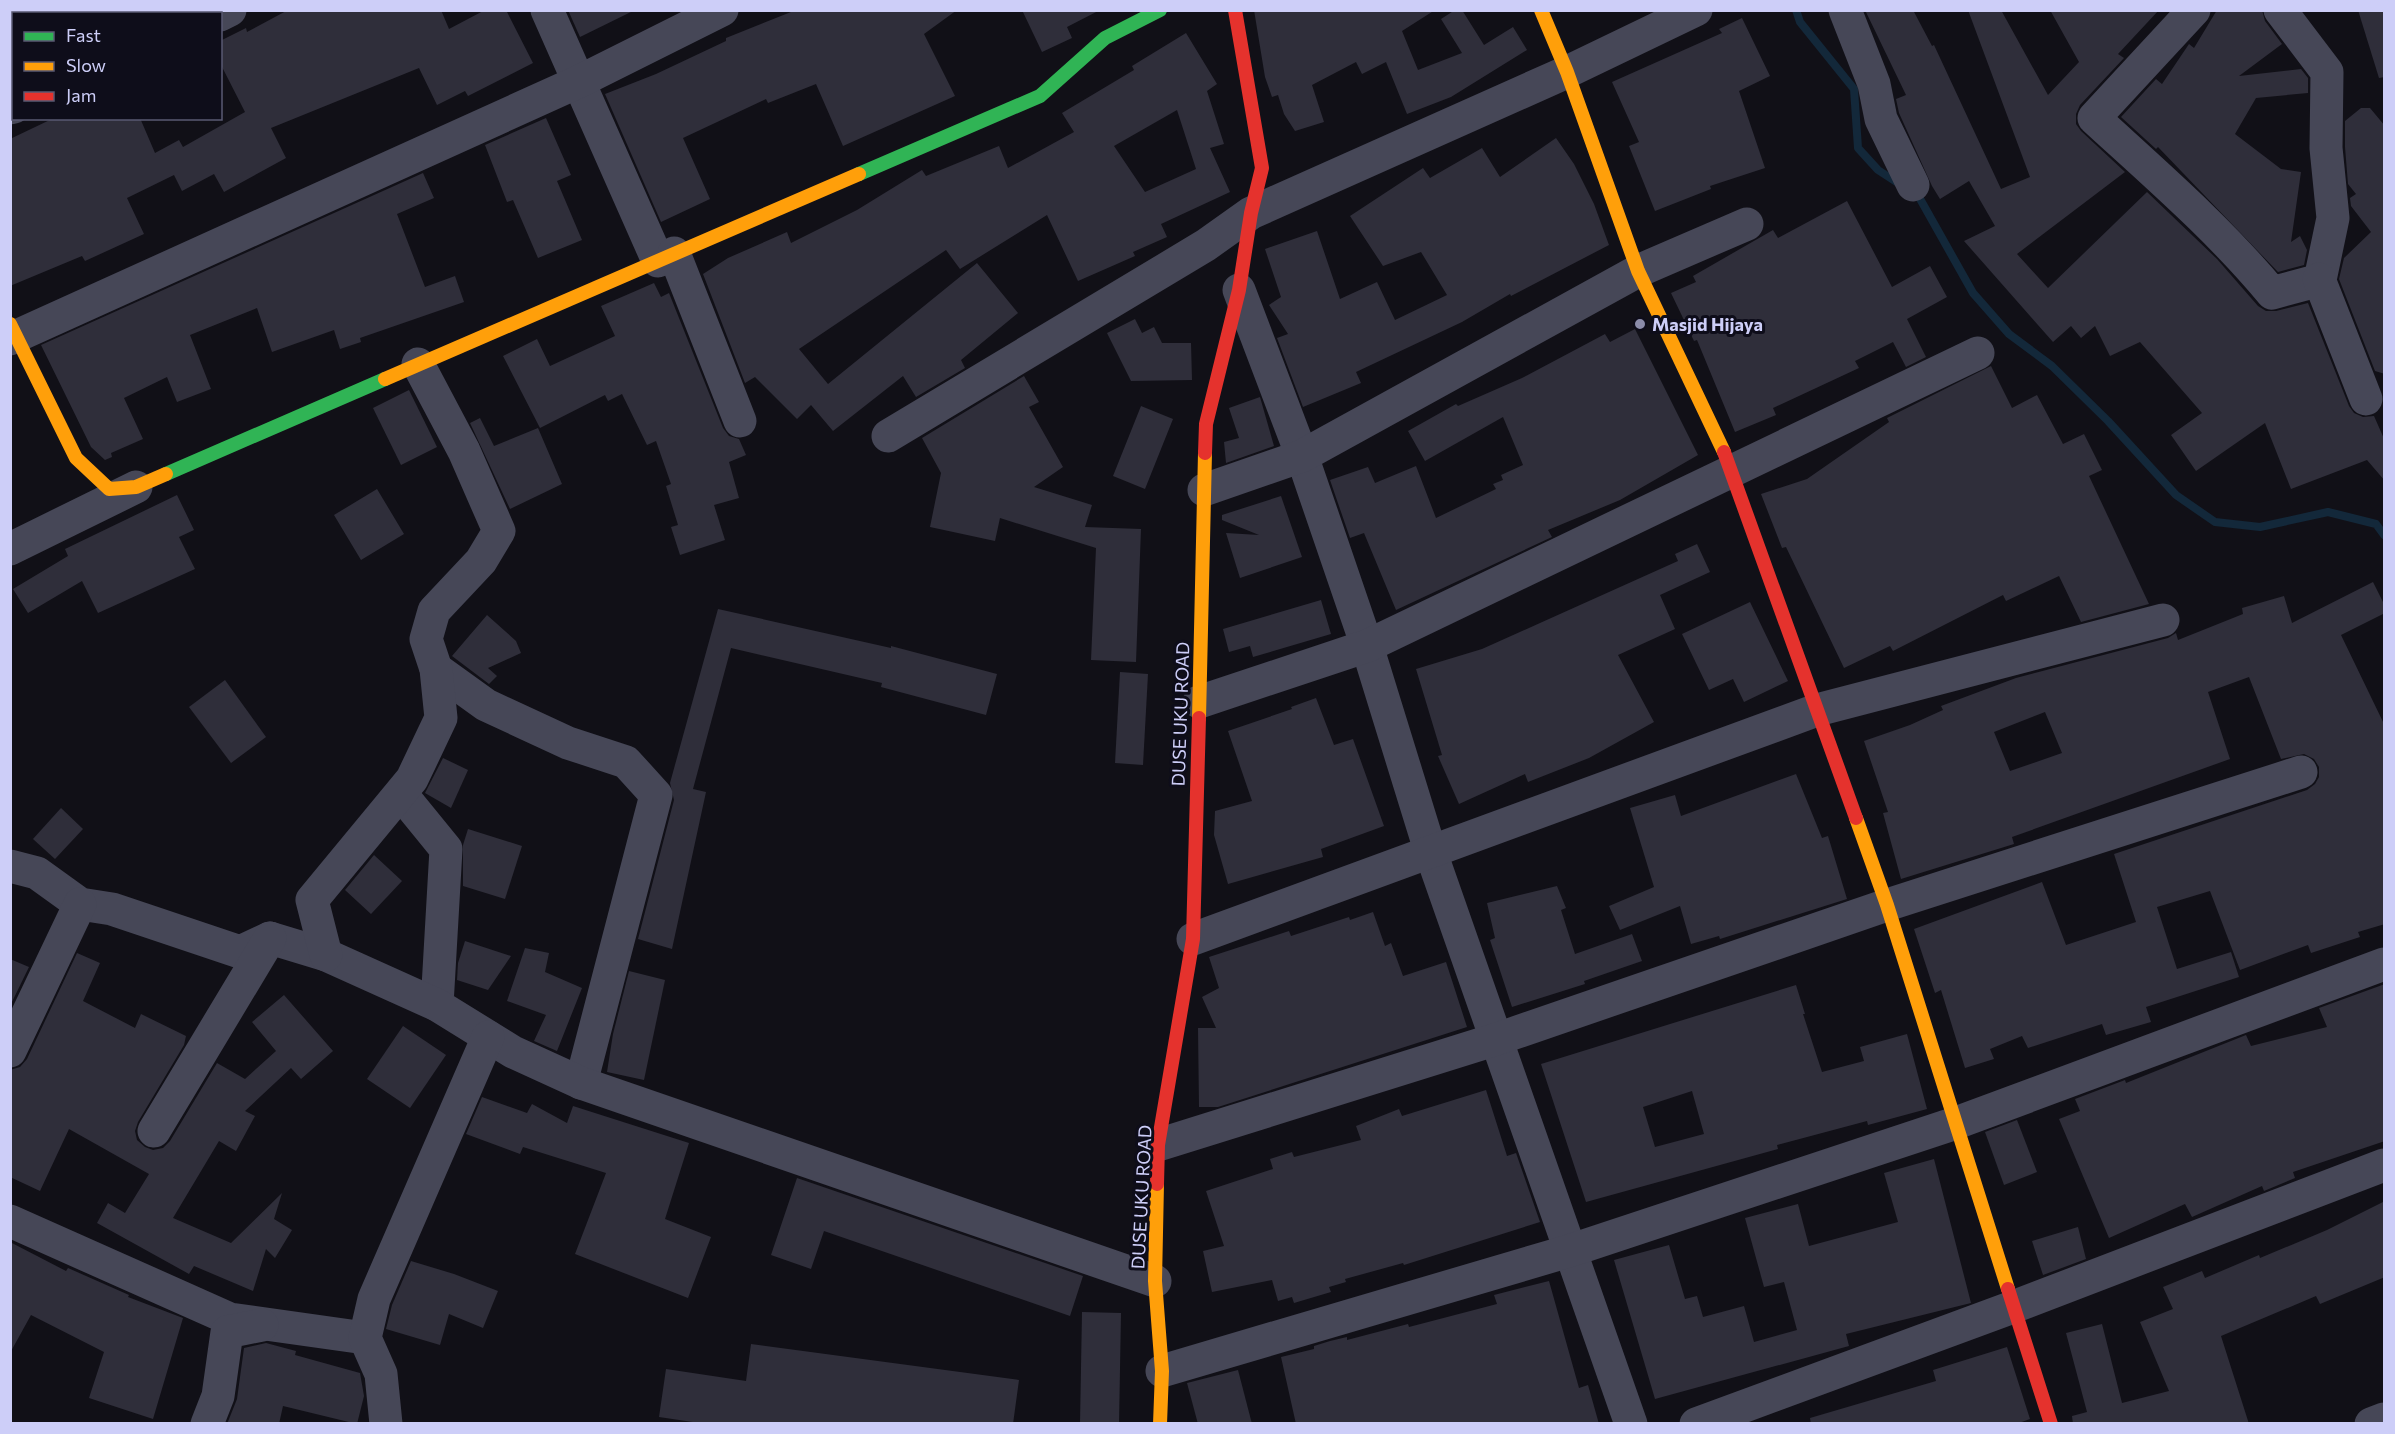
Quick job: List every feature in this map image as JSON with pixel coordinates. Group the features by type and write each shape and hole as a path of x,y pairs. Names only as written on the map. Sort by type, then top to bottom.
{"street":[{"path":"547,10 578,82 666,257 740,421"},
{"path":"136,487 109,489 76,458 12,333 578,82 722,10"},
{"path":"10,549 136,487 1040,96 1105,38 1160,10"},
{"name":"DUSE UKU ROAD","path":"1160,1424 1162,1371 1155,1281 1158,1145 1192,939 1206,424 1239,290 1251,213 1262,168 1235,10"},
{"path":"1540,10 1567,72 1638,272 1734,471 1887,905 2051,1424"},
{"path":"888,436 1206,245 1251,213 1567,72 1696,10"},
{"path":"1845,10 1874,84 1881,119 1913,185"},
{"path":"2194,10 2094,118 2184,200 2250,266 2272,293 2319,279"},
{"path":"2280,10 2327,72 2326,148 2333,218 2319,279 2366,399"},
{"path":"1204,490 1302,456 1638,272 1747,224"},
{"path":"1239,290 1302,456 1367,646 1430,850 1630,1424"},
{"path":"1199,702 1367,646 1978,353"},
{"path":"326,955 312,900 353,849 402,795 441,718 436,669 426,639 434,611 481,561 499,531 464,451 418,364"},
{"path":"1192,939 1817,710 2163,620"},
{"path":"436,669 486,705 568,744 626,762 656,795 581,1083"},
{"path":"1158,1145 1497,1039 1887,905 2301,772"},
{"path":"402,795 446,849 437,1005"},
{"path":"10,866 38,873 80,904 112,909 240,952 270,938 326,955 437,1005 513,1052 581,1083 1155,1281"},
{"path":"10,1051 80,904"},
{"path":"154,1131 270,938"},
{"path":"1162,1371 1569,1251 1956,1123 2385,964"},
{"path":"386,1424 381,1374 365,1338 374,1299 488,1037"},
{"path":"1696,1424 2013,1307 2385,1165"},
{"path":"10,1221 230,1319 365,1338"},
{"path":"207,1424 218,1396 227,1332 267,1324"},
{"path":"2371,1424 2385,1419"}],"building":[{"path":"288,10 441,10 449,29 485,10 506,10 533,63 468,96 465,91 437,105 419,68 271,128 286,158 224,192 214,174 182,191 174,175 127,198 144,234 85,261 82,256 10,286 10,139 50,120 141,120 155,153 179,140 183,147 245,112 222,67 222,40 246,28 247,32"},
{"path":"568,10 635,10 580,37"},
{"path":"796,10 957,10 924,34 955,96 843,146 816,84 768,103 766,99 683,138 710,199 661,222 605,94 656,74 726,41 726,38"},
{"path":"1022,10 1100,10 1067,27 1072,38 1042,52"},
{"path":"1254,10 1435,10 1402,31 1418,70 1462,53 1441,19 1455,10 1462,10 1484,45 1513,27 1527,50 1451,97 1407,114 1386,62 1362,74 1356,62 1312,85 1324,122 1295,131 1284,114 1278,95 1272,97 1265,77"},
{"path":"1865,10 1913,10 1932,46 1934,45 2001,189 2030,177 1968,10 2001,10 2048,95 2079,62 2050,10 2159,10 2118,54 2124,58 2080,105 2076,114 2076,124 2081,131 2125,172 2017,254 2048,288 2147,192 2217,259 2258,306 2266,311 2276,311 2308,303 2349,406 2354,413 2363,417 2374,416 2385,441 2385,481 2367,460 2291,489 2265,423 2196,471 2171,435 2202,413 2140,342 2110,356 2095,326 2081,338 2071,326 2053,342 1964,241 1995,226 1969,181 1940,199 1932,186 1899,113 1896,99 1906,95"},
{"path":"2217,10 2262,10 2265,21 2282,44 2239,76 2301,69 2308,78 2308,93 2256,98 2235,134 2281,169 2301,172 2291,242 2300,236 2307,250 2304,265 2278,272 2158,147 2156,149 2121,117 2156,79 2162,84 2189,44 2194,48"},
{"path":"2358,10 2385,10 2385,77 2379,78"},
{"path":"1742,18 1770,76 1739,91 1765,168 1710,186 1711,189 1655,211 1629,146 1639,142 1612,82 1722,33 1719,29"},
{"path":"1186,33 1217,84 1207,91 1224,144 1210,148 1230,192 1161,224 1167,237 1133,252 1135,256 1078,281 1047,215 960,269 946,250 799,349 828,384 977,263 1018,313 961,360 965,368 916,397 903,376 833,431 811,405 797,419 755,377 745,383 703,274 728,258 787,232 791,243 857,210 922,170 926,176 999,146 1008,168 1074,132 1062,113 1134,70 1132,66","holes":["1177,110 1196,169 1145,192 1114,146"]},
{"path":"2361,108 2370,108 2385,126 2385,374 2375,371 2339,279 2344,258 2371,232 2351,206 2350,198 2356,194 2348,184 2345,147 2345,121"},
{"path":"546,118 571,175 557,181 582,240 538,258 513,200 507,202 485,145"},
{"path":"1556,138 1574,164 1594,204 1609,245 1511,296 1510,294 1462,322 1356,372 1361,383 1303,407 1277,338 1288,334 1269,305 1281,297 1265,249 1317,231 1340,299 1377,282 1395,320 1447,295 1421,252 1383,266 1350,216 1423,168 1430,178 1482,148 1500,177"},
{"path":"423,173 434,198 397,214 425,287 455,276 464,302 360,338 361,342 340,349 334,330 272,352 257,308 190,335 211,389 177,402 167,377 124,398 143,439 111,453 112,457 105,460 91,447 41,345"},
{"path":"1847,201 1892,287 1930,266 1947,297 1907,319 1926,357 1906,367 1893,342 1855,361 1859,368 1773,408 1776,415 1735,432 1697,340 1694,341 1671,293 1696,282 1693,276 1773,230 1778,238"},
{"path":"654,283 661,297 669,293 723,428 729,436 739,439 746,455 729,462 739,498 714,505 725,540 680,555 671,527 678,525 666,486 671,484 656,441 647,445 622,394 608,401 605,395 540,428 503,356 537,339 550,366 615,336 601,306"},
{"path":"1135,319 1142,333 1154,327 1162,343 1191,343 1192,380 1131,381 1107,333"},
{"path":"1635,329 1698,455 1620,500 1548,530 1552,537 1396,610 1364,533 1350,538 1330,480 1368,467 1375,483 1416,466 1436,518 1496,489 1493,484 1503,480 1501,475 1523,465 1503,417 1425,461 1408,431 1456,404 1458,406 1522,378 1605,334 1610,342"},
{"path":"1991,366 2012,408 2037,395 2063,444 2084,434 2102,470 2089,476 2149,604 2081,622 2059,576 2006,601 2003,595 1893,651 1890,646 1844,668 1786,547 1782,548 1761,494 1807,479 1889,422 1887,418"},
{"path":"1024,376 1039,402 1029,407 1063,467 1034,487 1092,505 1085,527 1141,529 1136,662 1091,660 1096,548 1000,518 995,541 930,527 941,473 922,438"},
{"path":"409,390 437,447 401,465 373,408"},
{"path":"1260,397 1274,446 1226,463 1224,442 1239,438 1229,408"},
{"path":"1141,406 1173,419 1145,489 1113,476"},
{"path":"480,418 494,446 538,428 562,484 510,509 470,423"},
{"path":"377,489 404,534 361,560 334,515"},
{"path":"177,495 194,530 179,537 195,569 98,613 82,581 28,613 13,589 68,556 65,549"},
{"path":"1281,496 1302,557 1240,578 1226,533 1259,535 1222,520 1222,515"},
{"path":"1697,544 1710,572 1660,595 1675,629 1618,655 1654,722 1589,758 1528,782 1525,774 1459,804 1438,756 1442,755 1416,669 1482,649 1678,561 1675,554"},
{"path":"2373,582 2385,606 2385,613 2341,635 2385,726 2385,924 2358,932 2360,937 2311,953 2308,945 2240,970 2210,891 2157,907 2177,969 2231,952 2239,977 2146,1007 2151,1022 2106,1035 2102,1024 2028,1048 2022,1036 1990,1049 1994,1059 1965,1068 1941,990 1935,993 1914,929 2042,882 2066,945 2136,922 2114,854 2307,790 2315,784 2319,777 2319,767 2314,759 2304,754 2281,759 2249,677 2208,692 2230,759 2012,837 2014,844 1901,879 1883,813 1888,812 1864,741 1910,725 1943,710 1941,706 2016,678 2168,638 2176,633 2178,640 2243,614 2242,608 2284,596 2292,623","holes":["2045,712 2062,753 2010,771 1994,732"]},
{"path":"1321,600 1331,634 1253,657 1250,646 1229,652 1223,629"},
{"path":"1750,602 1788,681 1744,702 1733,679 1709,690 1682,634"},
{"path":"718,609 891,648 891,646 997,674 986,715 881,687 882,683 731,648 693,789 706,792 672,949 638,939 674,800 670,783"},
{"path":"487,615 516,641 521,653 488,668 497,676 489,684 452,656"},
{"path":"1120,672 1148,674 1143,765 1115,763"},
{"path":"225,680 266,737 231,763 189,707"},
{"path":"1316,698 1334,745 1353,739 1384,826 1321,849 1323,857 1228,884 1214,835 1215,811 1252,801 1228,731 1292,709 1291,707"},
{"path":"443,758 468,770 451,808 425,793"},
{"path":"1796,774 1822,838 1828,836 1847,899 1720,939 1719,936 1691,944 1680,906 1620,930 1609,906 1654,887 1630,808 1675,795 1681,816"},
{"path":"61,808 83,829 55,859 33,839"},
{"path":"468,829 522,846 505,899 463,886 463,845"},
{"path":"374,855 402,881 371,914 345,890"},
{"path":"1557,886 1566,908 1561,910 1575,954 1632,934 1642,961 1584,981 1585,984 1512,1007 1490,940 1495,938 1487,903"},
{"path":"1373,912 1385,946 1391,943 1403,976 1446,962 1467,1027 1218,1107 1199,1107 1198,1028 1216,1028 1202,997 1219,988 1209,957 1289,931 1291,936 1349,917 1350,920"},
{"path":"465,941 511,956 488,990 457,980 458,963"},
{"path":"525,948 549,953 545,972 582,988 557,1051 534,1041 546,1015 507,1001"},
{"path":"77,953 100,963 83,1001 135,1028 141,1014 186,1036 184,1045 138,1122 135,1131 137,1140 145,1147 153,1150 163,1148 170,1141 217,1063 245,1079 276,1051 252,1022 284,995 333,1051 301,1079 291,1068 245,1111 255,1116 236,1151 219,1141 173,1218 231,1243 282,1193 274,1219 292,1230 275,1258 266,1249 253,1291 194,1266 189,1274 97,1223 108,1203 125,1213 149,1174 69,1129 40,1191 10,1177 10,1070 20,1067 27,1059"},
{"path":"10,959 29,967 10,1006"},
{"path":"629,971 665,980 644,1080 607,1072 613,1034"},
{"path":"2385,984 2385,1141 2293,1172 2295,1178 2264,1191 2262,1186 2192,1217 2185,1204 2109,1238 2059,1119 2080,1111 2075,1099 2125,1080 2126,1083 2246,1035 2251,1046 2327,1027 2319,1008"},
{"path":"1796,985 1822,1072 1864,1061 1860,1047 1907,1034 1927,1109 1868,1125 1867,1121 1777,1145 1778,1149 1586,1202 1541,1064","holes":["1692,1091 1704,1134 1655,1147 1643,1107"]},
{"path":"403,1026 446,1055 410,1108 367,1079"},
{"path":"1486,1090 1507,1156 1516,1153 1540,1222 1404,1265 1403,1263 1345,1279 1346,1282 1329,1287 1331,1292 1294,1303 1292,1297 1278,1301 1272,1280 1212,1292 1203,1251 1224,1246 1206,1191 1273,1169 1270,1159 1292,1152 1294,1157 1361,1140 1356,1126 1399,1109 1402,1116"},
{"path":"482,1097 527,1113 532,1104 567,1123 573,1106 689,1143 665,1219 711,1237 688,1298 575,1254 606,1173 523,1147 520,1154 466,1134"},
{"path":"2017,1120 2037,1172 2004,1185 1985,1132"},
{"path":"1934,1159 1971,1303 1846,1334 1849,1346 1655,1399 1614,1260 1669,1245 1685,1299 1697,1296 1703,1317 1744,1306 1754,1342 1797,1330 1784,1282 1764,1287 1745,1218 1798,1204 1809,1246 1898,1222 1884,1173"},
{"path":"797,1178 1083,1276 1070,1316 824,1231 811,1269 771,1255"},
{"path":"2385,1201 2385,1277 2320,1304 2316,1296 2221,1336 2249,1424 2073,1424 2072,1416 2087,1412 2066,1333 2102,1324 2122,1403 2169,1391 2140,1322 2173,1309 2163,1287 2202,1271 2205,1278 2259,1255 2260,1258 2327,1230"},
{"path":"2078,1227 2086,1259 2043,1275 2032,1241"},
{"path":"10,1242 66,1271 68,1268 129,1295 128,1297 183,1318 153,1419 89,1398 104,1352 31,1315 10,1353"},
{"path":"411,1261 498,1291 483,1328 449,1314 440,1345 386,1329 392,1305"},
{"path":"1549,1281 1579,1388 1588,1385 1599,1424 1296,1424 1281,1357 1314,1349 1314,1346 1330,1341 1347,1337 1347,1340 1408,1324 1409,1327 1497,1304 1494,1295"},
{"path":"1082,1312 1121,1313 1119,1424 1080,1424"},
{"path":"266,1343 296,1351 295,1355 360,1373 364,1396 357,1424 283,1406 279,1424 227,1424 237,1399 244,1348"},
{"path":"751,1344 1019,1380 1013,1424 706,1424 659,1417 666,1369 746,1381"},
{"path":"2007,1347 2030,1419 2016,1424 1811,1424 1810,1418 1936,1381 1933,1370"},
{"path":"1238,1370 1252,1424 1198,1424 1187,1383"}],"waterway":[{"path":"1796,10 1800,22 1854,89 1858,148 1878,170 1901,185"},
{"path":"1912,193 1919,197 1973,293 2009,334 2052,366 2108,421 2176,495 2215,522 2260,527 2328,512 2376,524 2384,535"}],"traffic: fast":[{"path":"859,174 1040,96 1105,38 1160,10"},
{"path":"166,474 385,379"}],"traffic: slow":[{"path":"1541,10 1567,72 1638,271 1724,452"},
{"path":"385,379 859,174"},
{"path":"10,324 76,458 109,489 136,487 166,474"},
{"path":"1199,718 1205,453"},
{"path":"1856,818 1887,905 2008,1289"},
{"path":"1157,1184 1155,1281 1162,1371 1160,1424"}],"traffic: jam":[{"path":"1205,453 1206,424 1239,290 1251,213 1262,168 1235,10"},
{"path":"1724,452 1856,818"},
{"path":"1157,1184 1158,1145 1193,939 1199,718"},
{"path":"2008,1289 2051,1424"}],"place":[{"name":"Masjid Hijaya","path":"1640,324"}]}
